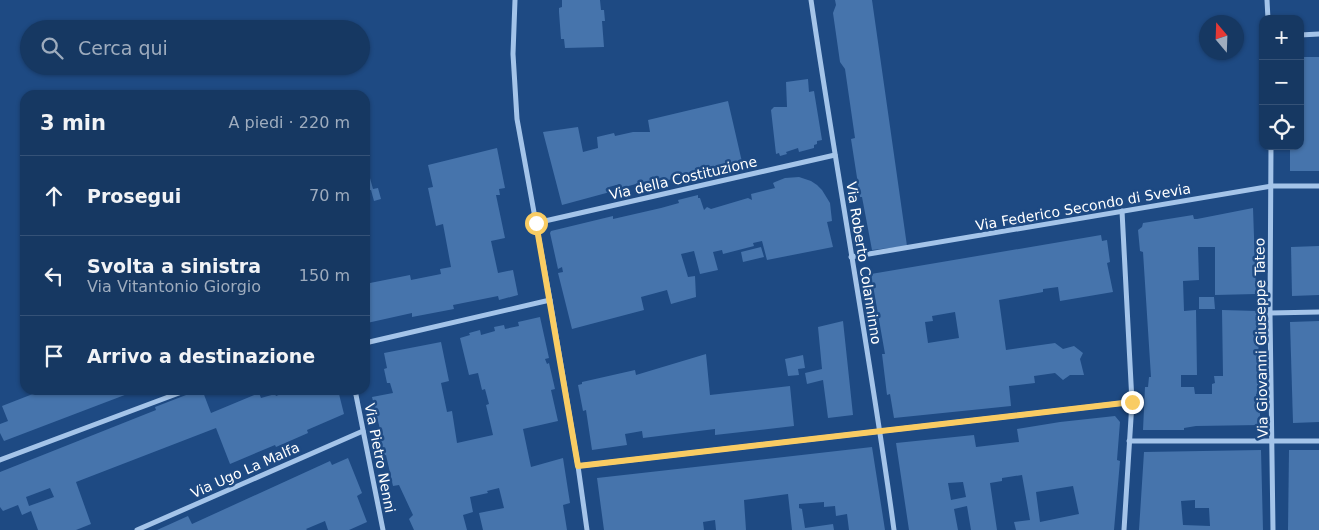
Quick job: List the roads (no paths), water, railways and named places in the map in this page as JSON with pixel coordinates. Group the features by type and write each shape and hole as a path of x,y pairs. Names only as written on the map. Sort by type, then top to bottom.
{"street":[{"path":"515,0 513,54 517,118 550,300 588,530"},
{"name":"Via Roberto Colanninno","path":"811,0 880,430 894,530"},
{"path":"1268,0 1268,15"},
{"path":"1304,35 1319,34"},
{"name":"Via Giovanni Giuseppe Tateo","path":"1270,150 1272,186 1270,313 1273,530"},
{"name":"Via della Costituzione","path":"536,223 835,155"},
{"name":"Via Federico Secondo di Svevia","path":"851,257 1272,186 1319,186"},
{"path":"1122,211 1132,402 1128,440 1124,530"},
{"path":"370,342 550,300"},
{"path":"1270,313 1319,312"},
{"path":"0,460 174,395"},
{"name":"Via Pietro Nenni","path":"356,395 383,530"},
{"path":"578,466 1132,402"},
{"name":"Via Ugo La Malfa","path":"137,530 363,431"},
{"path":"1128,440 1319,441"}]}
